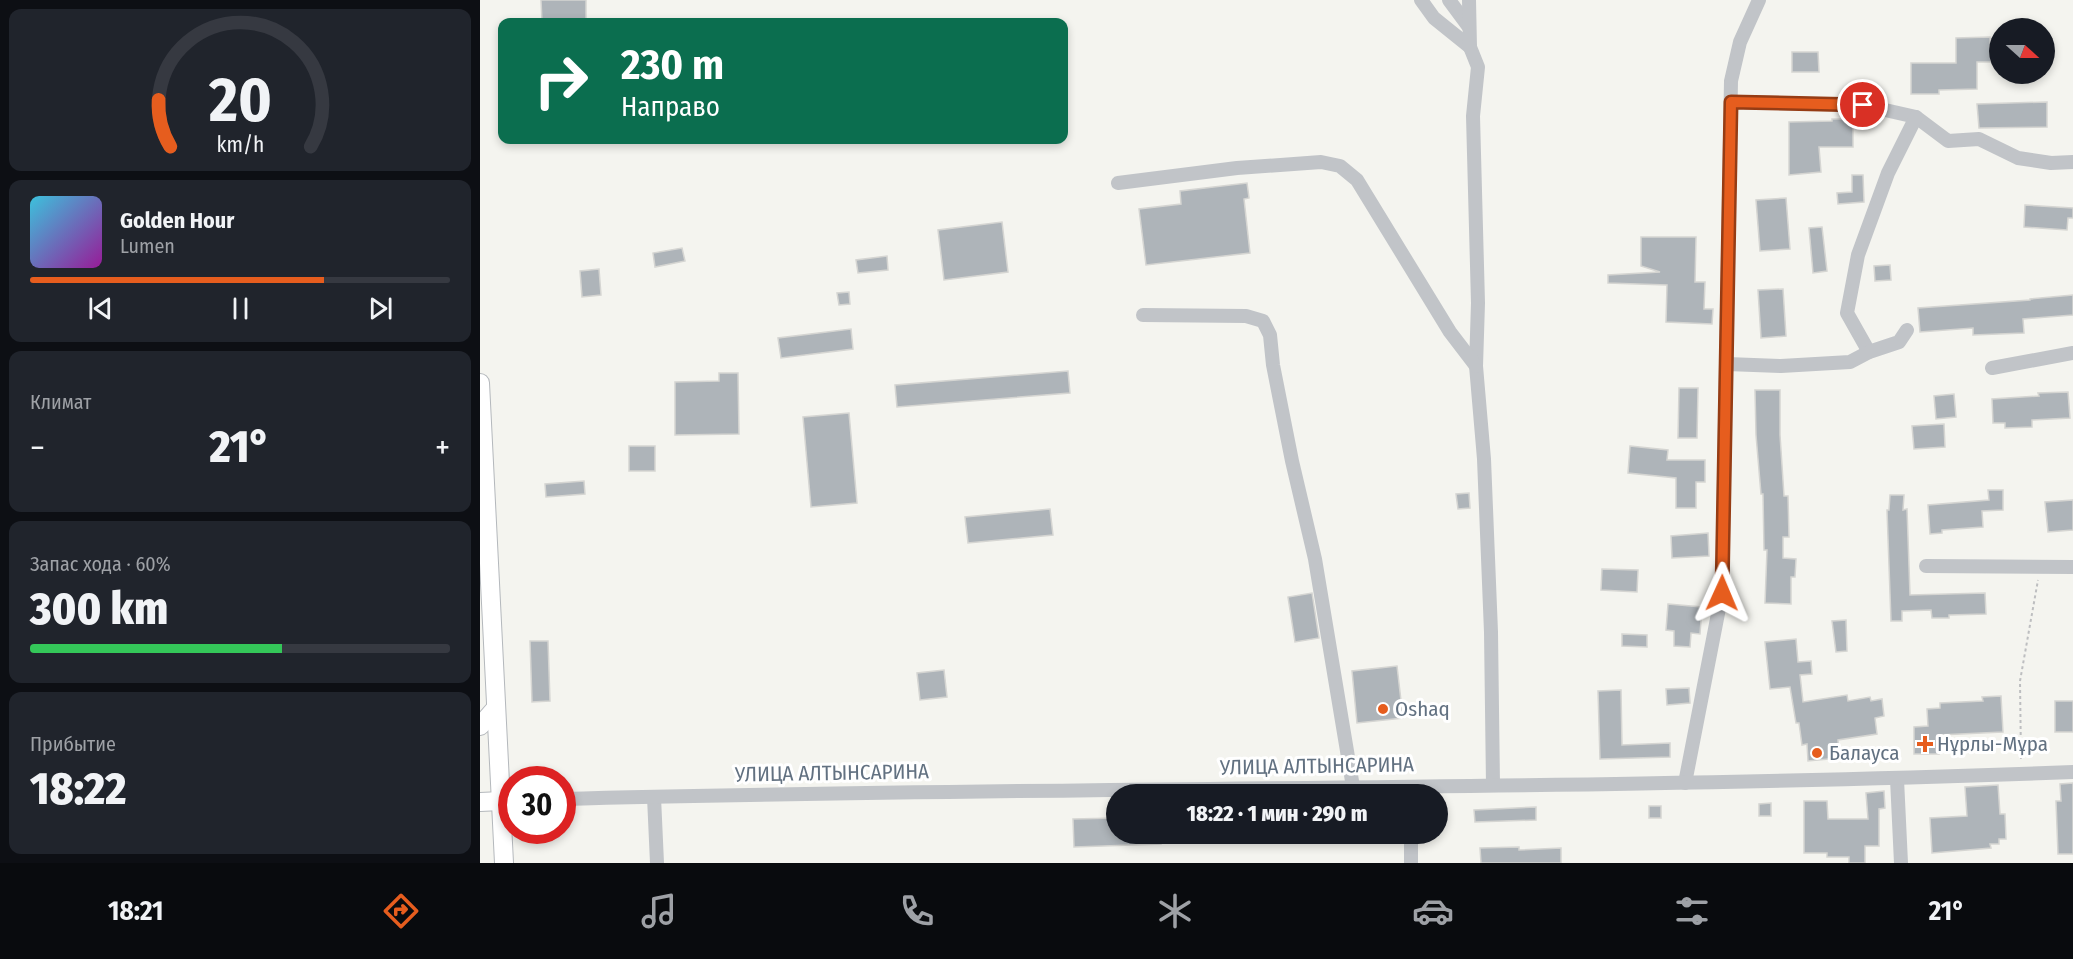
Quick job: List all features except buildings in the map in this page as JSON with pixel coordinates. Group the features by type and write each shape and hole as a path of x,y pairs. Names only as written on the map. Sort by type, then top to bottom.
{"main road":[{"path":"480,383 495,709 502,766"},
{"path":"480,726 495,709"},
{"path":"480,802 498,801"},
{"path":"504,863 505,844"}],"street":[{"path":"1421,0 1434,18 1470,47"},
{"path":"1449,0 1469,27"},
{"path":"1469,0 1470,47 1478,68 1473,116 1478,303 1476,366 1483,446 1491,632 1493,785"},
{"path":"1685,783 1722,593 1731,81 1740,42 1759,0"},
{"path":"1731,102 1863,105 1916,117 1948,141 1979,139 2018,158 2051,163 2073,162"},
{"path":"1869,352 1847,313 1858,255 1888,173 1916,117"},
{"path":"1118,183 1237,168 1321,162 1340,166 1357,180 1450,332 1476,366"},
{"path":"1143,315 1246,316 1263,321 1270,335 1273,365 1289,451 1315,560 1353,784"},
{"path":"1727,363 1781,366 1850,362 1869,352 1899,342 1908,330"},
{"path":"1992,368 2073,353"},
{"path":"1926,566 2073,567"},
{"name":"УЛИЦА АЛТЫНСАРИНА","path":"1448,788 1493,785 1897,779 2073,772"},
{"path":"1897,779 1901,863"},
{"name":"УЛИЦА АЛТЫНСАРИНА","path":"576,799 1106,790"},
{"path":"654,797 657,863"},
{"path":"1411,844 1411,863"}],"path":[{"path":"2022,774 2020,681 2039,567"}],"place":[{"name":"Oshaq","path":"1383,709"},
{"name":"Нұрлы-Мұра","path":"1925,744"},
{"name":"Балауса","path":"1817,753"}],"route":[{"path":"1722,593 1731,102 1863,105"}]}
